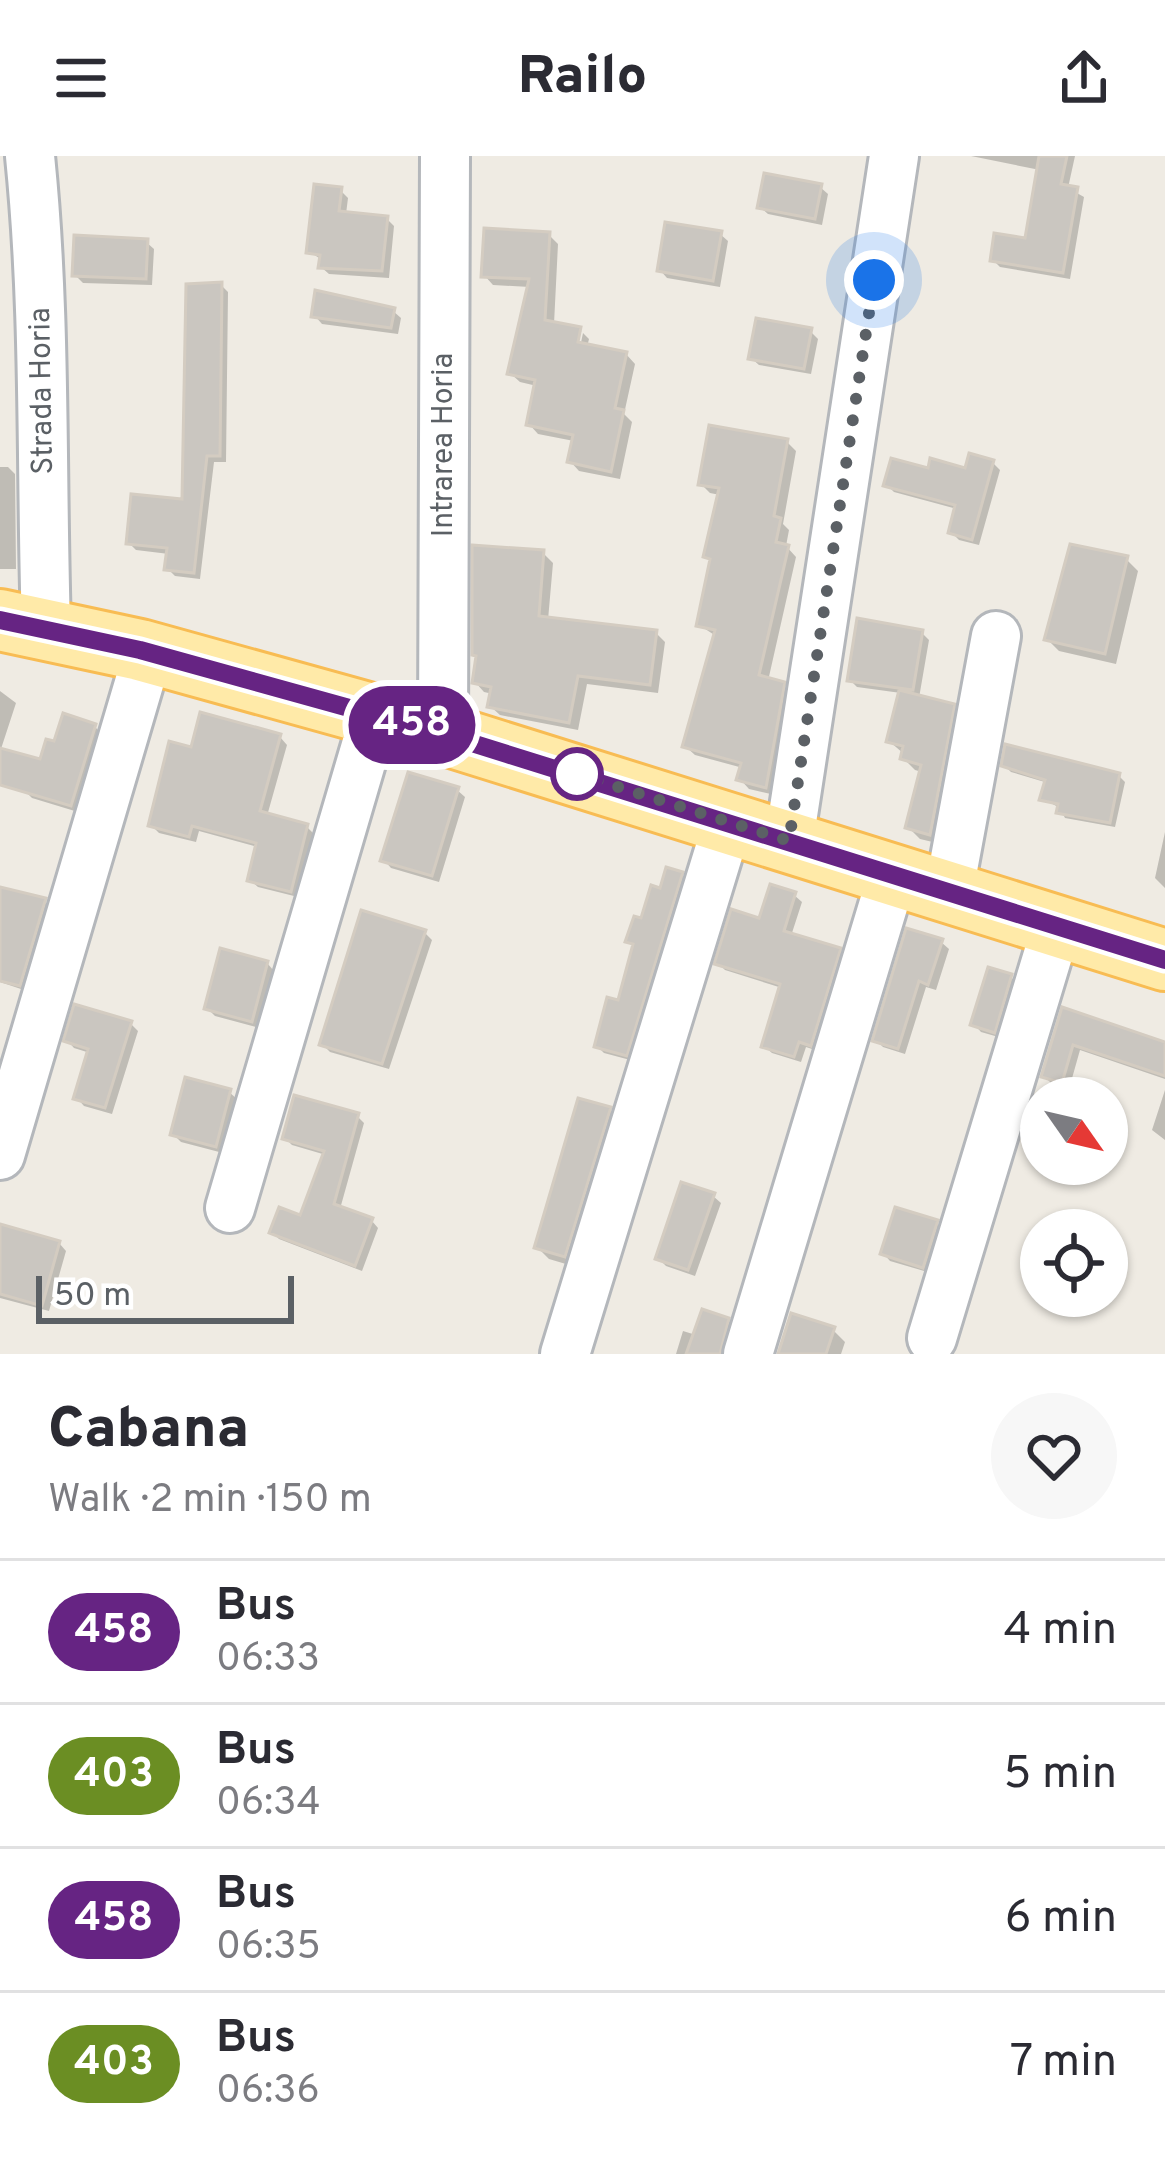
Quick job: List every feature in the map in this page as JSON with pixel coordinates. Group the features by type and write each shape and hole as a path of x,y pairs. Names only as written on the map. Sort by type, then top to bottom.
{"main road":[{"path":"23,624 148,653 443,734 1165,960"}],"street":[{"name":"Strada Horia","path":"23,624 45,399 30,156"},
{"name":"Intrarea Horia","path":"443,734 445,156"},
{"path":"789,841 894,156"},
{"path":"949,891 995,636"},
{"path":"0,1155 148,653"},
{"path":"230,1208 374,715"},
{"path":"565,1354 728,822"},
{"path":"748,1354 893,874"},
{"path":"932,1338 1057,925"}],"building":[{"path":"1039,156 1067,156 1061,184 1078,187 1063,273 990,261 994,233 1025,238"},
{"path":"764,173 822,184 815,219 757,208"},
{"path":"314,184 342,187 339,211 388,216 382,271 318,268 320,255 306,253"},
{"path":"665,222 722,231 713,281 657,271"},
{"path":"484,228 550,232 545,320 581,327 578,342 627,352 615,408 624,410 611,472 567,462 573,435 526,425 535,380 507,374 529,279 481,277"},
{"path":"74,235 148,239 146,279 72,276"},
{"path":"222,282 220,456 207,456 194,573 164,570 167,548 126,544 131,494 182,499 186,284"},
{"path":"315,290 395,308 391,328 311,317"},
{"path":"756,318 812,328 804,369 748,359"},
{"path":"709,425 788,439 774,516 781,518 776,542 789,545 759,675 785,682 766,788 736,780 741,763 682,747 715,630 696,626 710,559 703,557 719,488 698,485"},
{"path":"969,453 994,460 972,540 948,533 955,505 883,486 891,458 928,468 930,458 965,468"},
{"path":"1070,544 1128,556 1105,654 1044,640"},
{"path":"472,545 544,550 539,616 657,630 650,685 578,676 569,723 487,707 491,687 472,683 476,656 472,655"},
{"path":"857,618 923,630 913,690 847,681"},
{"path":"899,690 955,704 930,835 905,828 921,765 900,759 903,746 886,742"},
{"path":"200,712 281,734 260,811 308,824 291,892 247,881 256,843 192,826 189,837 148,826 169,741 191,747"},
{"path":"63,713 96,724 71,806 0,785 0,748 40,759 46,739 54,741"},
{"path":"1005,744 1120,773 1110,823 1056,813 1058,804 1039,800 1045,780 1001,766"},
{"path":"408,772 459,787 432,876 380,861"},
{"path":"666,867 683,872 627,1056 594,1047 607,997 618,1000 633,944 625,942 634,916 641,918 651,885 660,888"},
{"path":"770,884 796,892 784,931 841,948 811,1046 799,1042 794,1057 761,1047 780,984 714,964 731,909 759,918"},
{"path":"0,887 46,898 20,986 0,981"},
{"path":"361,910 426,930 382,1064 319,1045"},
{"path":"906,928 943,939 928,985 919,981 898,1049 872,1041"},
{"path":"220,948 268,961 252,1022 204,1009"},
{"path":"988,967 1012,974 995,1033 970,1025"},
{"path":"74,1004 132,1021 105,1108 73,1099 88,1049 63,1041"},
{"path":"1062,1007 1165,1042 1165,1076 1073,1045 1064,1077 1041,1077"},
{"path":"185,1077 231,1089 216,1147 170,1135"},
{"path":"294,1095 359,1113 334,1204 373,1218 355,1266 269,1233 279,1207 300,1215 324,1151 282,1139"},
{"path":"578,1098 611,1107 565,1257 534,1248"},
{"path":"681,1182 715,1193 688,1270 655,1259"},
{"path":"895,1207 938,1220 923,1268 880,1254"},
{"path":"0,1224 60,1241 42,1306 0,1294"},
{"path":"702,1309 729,1318 720,1354 686,1354"},
{"path":"791,1313 835,1327 826,1354 778,1354"}],"bus line":[{"name":"458","path":"0,620 140,650 443,734 1165,960"}],"route":[{"path":"577,774 789,841 874,280"}]}
